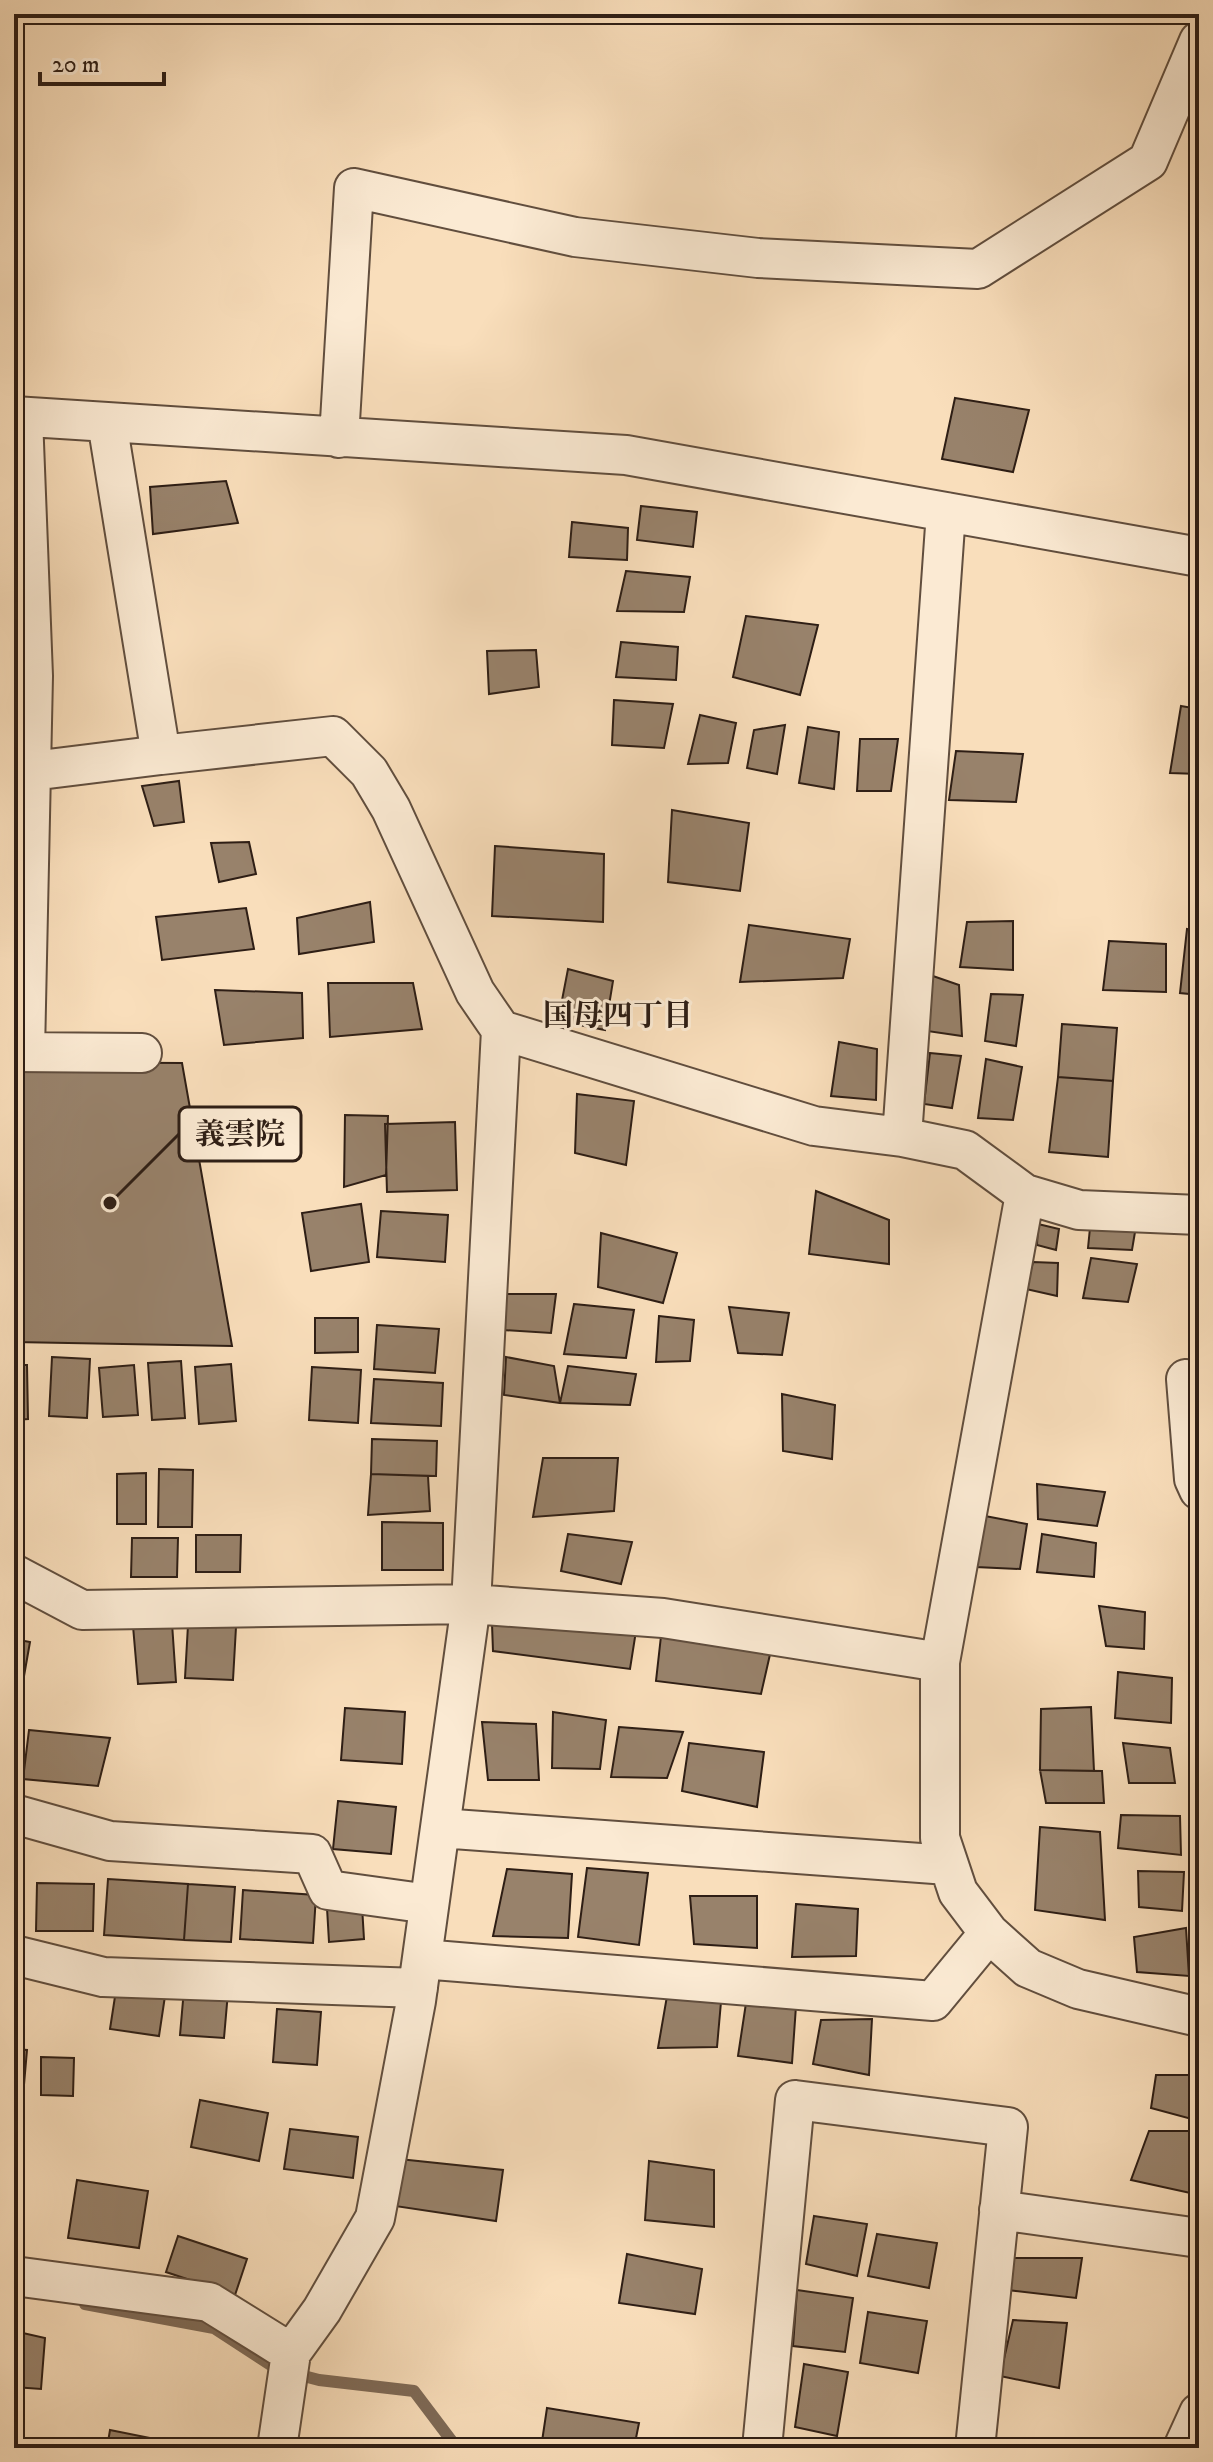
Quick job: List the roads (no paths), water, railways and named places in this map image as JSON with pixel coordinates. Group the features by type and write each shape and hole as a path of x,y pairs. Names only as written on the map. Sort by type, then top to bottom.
{"street":[{"path":"339,438 354,188 575,237 758,258 978,269 1148,161 1199,41"},
{"path":"142,1053 19,1052 32,771 33,676 18,417 626,455 1199,557"},
{"path":"107,422 161,755"},
{"path":"902,1137 946,512"},
{"path":"32,771 333,736 369,772 391,809 475,992 501,1030 471,1604 420,1974 375,2218 322,2310 291,2354 277,2448"},
{"path":"501,1030 814,1126 902,1137 965,1150 1025,1194 1079,1210 1199,1215"},
{"path":"1025,1194 940,1662 940,1838 958,1892 989,1933 1028,1968 1078,1989 1199,2017"},
{"path":"1186,1379 1194,1479 1199,1490"},
{"path":"14,1574 82,1610 471,1604 663,1618 940,1662"},
{"path":"14,1814 110,1841 312,1854 328,1890 429,1904"},
{"path":"440,1828 948,1865"},
{"path":"14,1955 103,1977 420,1974 933,2001 989,1933"},
{"path":"762,2448 795,2100 1008,2127 975,2448"},
{"path":"999,2210 1199,2238"},
{"path":"14,2276 209,2302 291,2354"},
{"path":"1183,2448 1199,2413"}],"waterway":[{"path":"85,2304 214,2328 277,2369 319,2380 414,2391 457,2448"}],"place":[{"name":"義雲院","path":"110,1203"}],"district":[{"name":"国母四丁目","path":"618,1015"}]}
